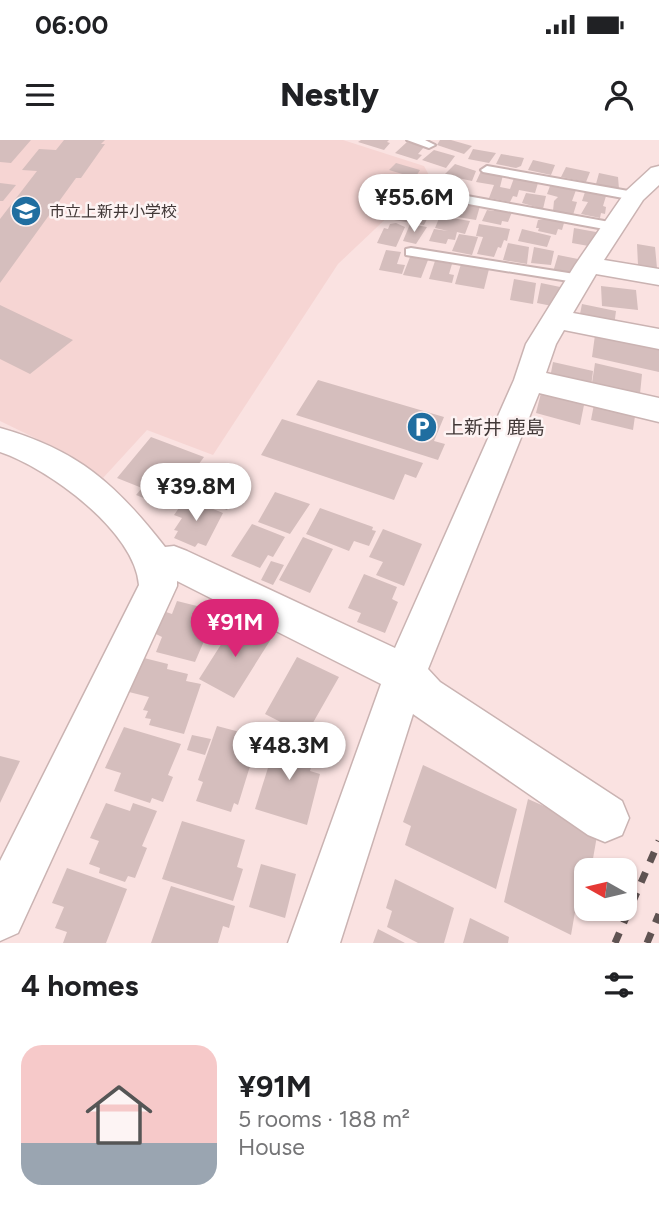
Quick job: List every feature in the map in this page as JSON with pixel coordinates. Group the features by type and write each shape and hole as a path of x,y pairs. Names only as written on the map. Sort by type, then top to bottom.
{"street":[{"path":"314,943 405,674 529,380 541,344 634,196 659,173"},
{"path":"584,272 659,277"},
{"path":"557,318 659,339"},
{"path":"529,380 659,410"},
{"path":"0,440 25,446 90,488 116,512 156,565 158,586 0,915"},
{"path":"156,565 174,562 405,674 425,696 604,818"}],"lane":[{"path":"413,140 429,145"},
{"path":"487,170 634,196"},
{"path":"467,200 522,216 615,226"},
{"path":"411,252 584,272"}],"shaded area":[{"path":"0,140 343,140 424,166 430,177 338,264 213,455 147,430 103,478 62,451 0,421"}],"building":[{"path":"0,140 31,140 11,163 0,162"},
{"path":"64,140 105,140 101,144 105,144 81,178 76,178 0,283 0,219 37,171 22,170 39,149 56,150"},
{"path":"389,140 387,142 390,143 384,150 358,142"},
{"path":"440,140 472,146 464,154 437,145"},
{"path":"407,142 424,147 417,160 395,153"},
{"path":"473,149 496,153 489,163 468,159"},
{"path":"434,150 455,156 446,168 422,160"},
{"path":"501,154 524,158 521,166 516,168 496,164"},
{"path":"533,160 555,165 551,175 528,170"},
{"path":"396,163 420,170 410,186 402,184 409,176 389,170"},
{"path":"455,164 476,171 472,181 444,175"},
{"path":"566,167 590,172 586,182 561,177"},
{"path":"481,171 503,175 500,187 510,189 514,178 538,183 535,193 519,190 517,197 513,196 510,202 489,198 494,185 476,182"},
{"path":"599,173 618,177 619,189 596,184"},
{"path":"438,175 462,180 452,192 423,190 427,183 430,184"},
{"path":"0,183 16,185 3,201 0,201"},
{"path":"550,186 576,190 572,201 577,202 573,215 553,211 554,201 558,197 547,194"},
{"path":"420,190 436,193 427,212 405,207"},
{"path":"585,192 606,196 603,206 606,207 605,214 601,213 600,218 581,214 588,202 582,201"},
{"path":"526,193 546,196 543,209 522,203"},
{"path":"462,202 480,206 476,220 451,216"},
{"path":"403,210 429,215 424,225 394,220"},
{"path":"487,210 512,212 508,222 502,221 501,225 482,221"},
{"path":"440,216 470,221 465,234 457,232 455,240 448,239 446,244 429,241 434,229 448,231 435,228"},
{"path":"538,220 564,223 562,230 558,229 556,235 538,231"},
{"path":"396,223 405,227 396,247 377,243 384,228 388,229 390,224"},
{"path":"410,224 427,227 416,244 403,241"},
{"path":"479,224 510,229 507,241 504,240 501,248 498,247 494,257 477,254 483,237 476,236"},
{"path":"574,228 596,232 594,247 572,243"},
{"path":"522,229 551,236 547,247 518,241"},
{"path":"459,234 478,237 472,255 452,251"},
{"path":"508,243 529,247 527,264 503,260"},
{"path":"637,244 655,247 657,268 638,265"},
{"path":"534,247 554,251 551,265 531,263"},
{"path":"386,250 401,252 397,264 405,265 402,274 379,270"},
{"path":"558,255 583,260 579,277 553,272"},
{"path":"410,257 428,260 421,278 403,275"},
{"path":"435,261 452,264 449,274 454,275 452,283 429,279"},
{"path":"461,264 489,269 484,289 455,284"},
{"path":"514,279 536,283 533,304 510,300"},
{"path":"541,283 565,288 562,308 537,303"},
{"path":"601,286 636,290 638,310 602,306"},
{"path":"582,304 616,311 614,326 579,319"},
{"path":"0,305 73,340 30,374 0,359"},
{"path":"595,335 659,349 659,372 592,357"},
{"path":"553,362 593,371 591,387 550,378"},
{"path":"595,363 642,374 640,394 592,383"},
{"path":"318,380 444,417 434,441 445,444 438,460 296,415"},
{"path":"542,389 585,400 580,425 536,413"},
{"path":"595,399 636,409 633,430 591,420"},
{"path":"282,419 423,463 416,478 405,474 394,500 261,455"},
{"path":"151,437 204,457 182,487 166,481 151,501 136,495 142,488 117,478"},
{"path":"206,475 219,480 222,476 244,484 227,510 191,496"},
{"path":"275,492 310,504 290,534 258,522"},
{"path":"186,498 223,513 206,546 198,543 195,547 174,538 178,531 174,530 182,518 174,515"},
{"path":"320,508 373,527 372,530 376,531 369,546 354,541 349,551 306,534"},
{"path":"252,524 285,537 273,557 268,555 260,568 231,556"},
{"path":"383,529 422,544 404,586 376,575 383,562 369,557"},
{"path":"303,537 333,549 310,593 279,580"},
{"path":"271,561 284,565 273,585 261,580"},
{"path":"364,574 397,587 392,599 398,602 385,633 357,622 361,613 348,608"},
{"path":"177,601 217,611 195,662 156,652 162,637 156,634 166,612 172,614"},
{"path":"236,621 271,639 234,698 199,679"},
{"path":"297,657 339,677 306,735 265,714"},
{"path":"144,658 168,664 167,669 188,674 186,681 201,684 184,734 149,725 151,719 145,718 148,711 143,710 149,697 129,692"},
{"path":"217,726 259,737 238,805 234,803 231,812 196,801 203,782 198,780"},
{"path":"124,727 181,744 168,775 173,777 163,802 152,798 150,803 114,791 121,773 105,768"},
{"path":"279,733 303,740 300,750 315,754 310,771 320,774 307,825 255,809"},
{"path":"192,735 211,739 205,755 187,750"},
{"path":"0,756 20,761 0,803"},
{"path":"423,765 517,809 496,889 405,845 411,826 403,822"},
{"path":"528,799 598,830 593,858 574,858 574,918 571,935 504,902"},
{"path":"106,803 130,811 133,803 157,811 142,846 147,848 135,878 128,876 125,882 99,873 100,868 89,864 99,841 90,838"},
{"path":"182,821 245,840 237,867 243,869 233,901 162,879"},
{"path":"261,864 296,874 285,918 249,907"},
{"path":"67,868 127,889 106,943 63,943 67,932 55,928 64,907 52,903"},
{"path":"395,879 454,908 444,943 418,943 387,927 392,911 386,908"},
{"path":"171,886 235,906 229,928 223,926 218,943 151,943"},
{"path":"470,918 509,937 508,943 463,943"},
{"path":"378,929 405,943 373,943"}],"railway":[{"path":"615,943 659,841"},
{"path":"647,943 659,914"}],"place":[{"name":"市立上新井小学校","path":"26,211"},
{"name":"上新井 鹿島","path":"422,427"}]}
